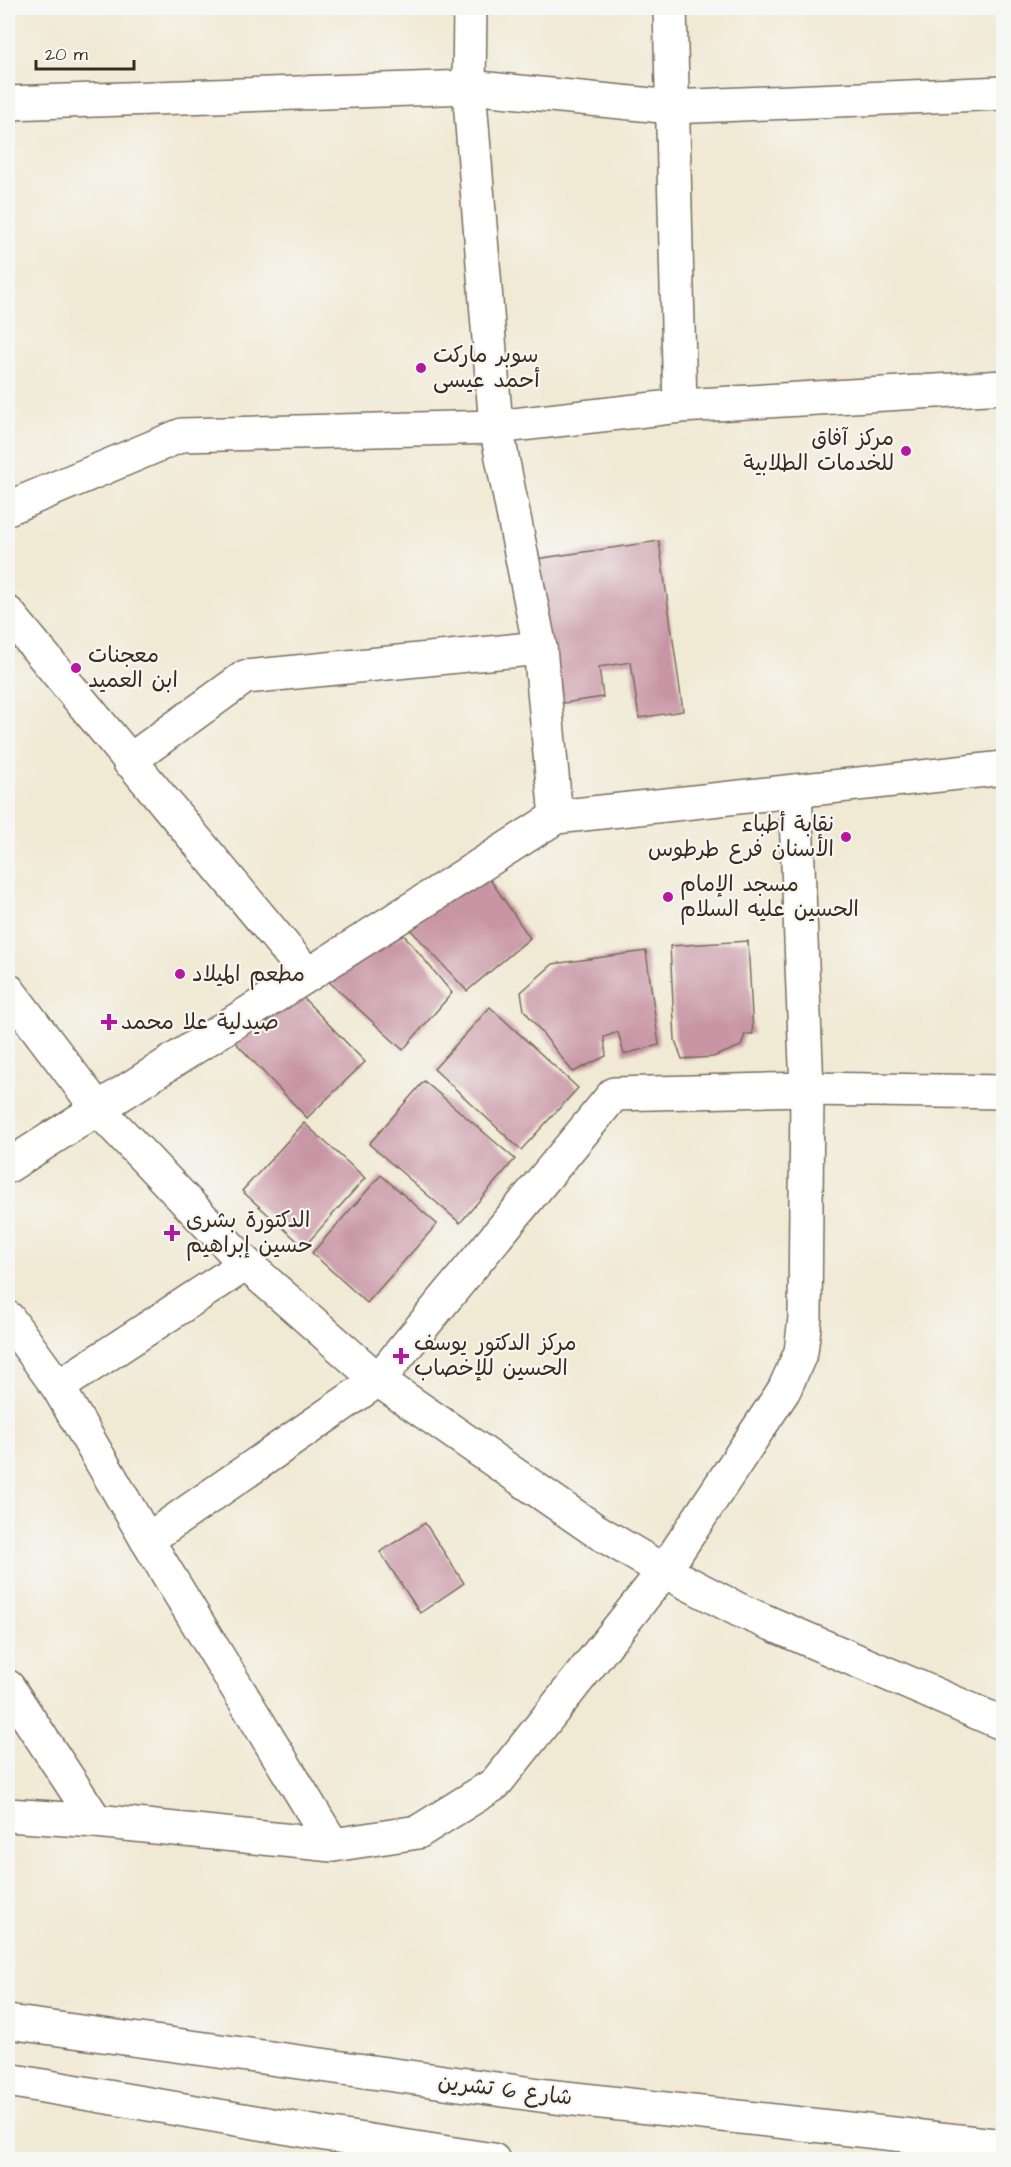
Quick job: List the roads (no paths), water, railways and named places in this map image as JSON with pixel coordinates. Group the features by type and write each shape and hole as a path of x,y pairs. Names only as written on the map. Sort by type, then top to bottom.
{"street":[{"path":"470,8 469,87 496,427 540,648 556,818"},
{"path":"669,8 680,406"},
{"path":"8,103 469,87 672,107 1004,93"},
{"path":"8,508 182,435 496,427 680,406 1004,387"},
{"path":"8,613 308,975"},
{"path":"129,761 245,677 540,648"},
{"path":"8,1166 556,818 1004,768"},
{"path":"8,1815 96,1821 333,1845 418,1832 495,1784 664,1571 784,1390 801,1352 805,1318 807,1089 795,791"},
{"path":"8,990 98,1109 246,1264 378,1380 595,1530 664,1571 739,1610 1004,1724"},
{"path":"147,1540 378,1380 614,1094 807,1089 1004,1092"},
{"path":"58,1387 246,1264"},
{"path":"8,1318 58,1387 147,1540 333,1845"},
{"path":"8,1687 96,1821"},
{"name":"شارع 6 تشرين","path":"8,2022 547,2096 1004,2146"},
{"path":"8,2080 493,2160"}],"place":[{"name":"سوبر ماركت أحمد عيسى","path":"421,368"},
{"name":"مركز آفاق للخدمات الطلابية","path":"906,451"},
{"name":"معجنات ابن العميد","path":"76,668"},
{"name":"نقابة أطباء الأسنان فرع طرطوس","path":"846,837"},
{"name":"مسجد الإمام الحسين عليه السلام","path":"668,897"},
{"name":"مطعم الميلاد","path":"180,974"},
{"name":"صيدلية علا محمد","path":"109,1022"},
{"name":"الدكتورة بشرى حسين إبراهيم","path":"172,1233"},
{"name":"مركز الدكتور يوسف الحسين للإخصاب","path":"401,1356"}]}
